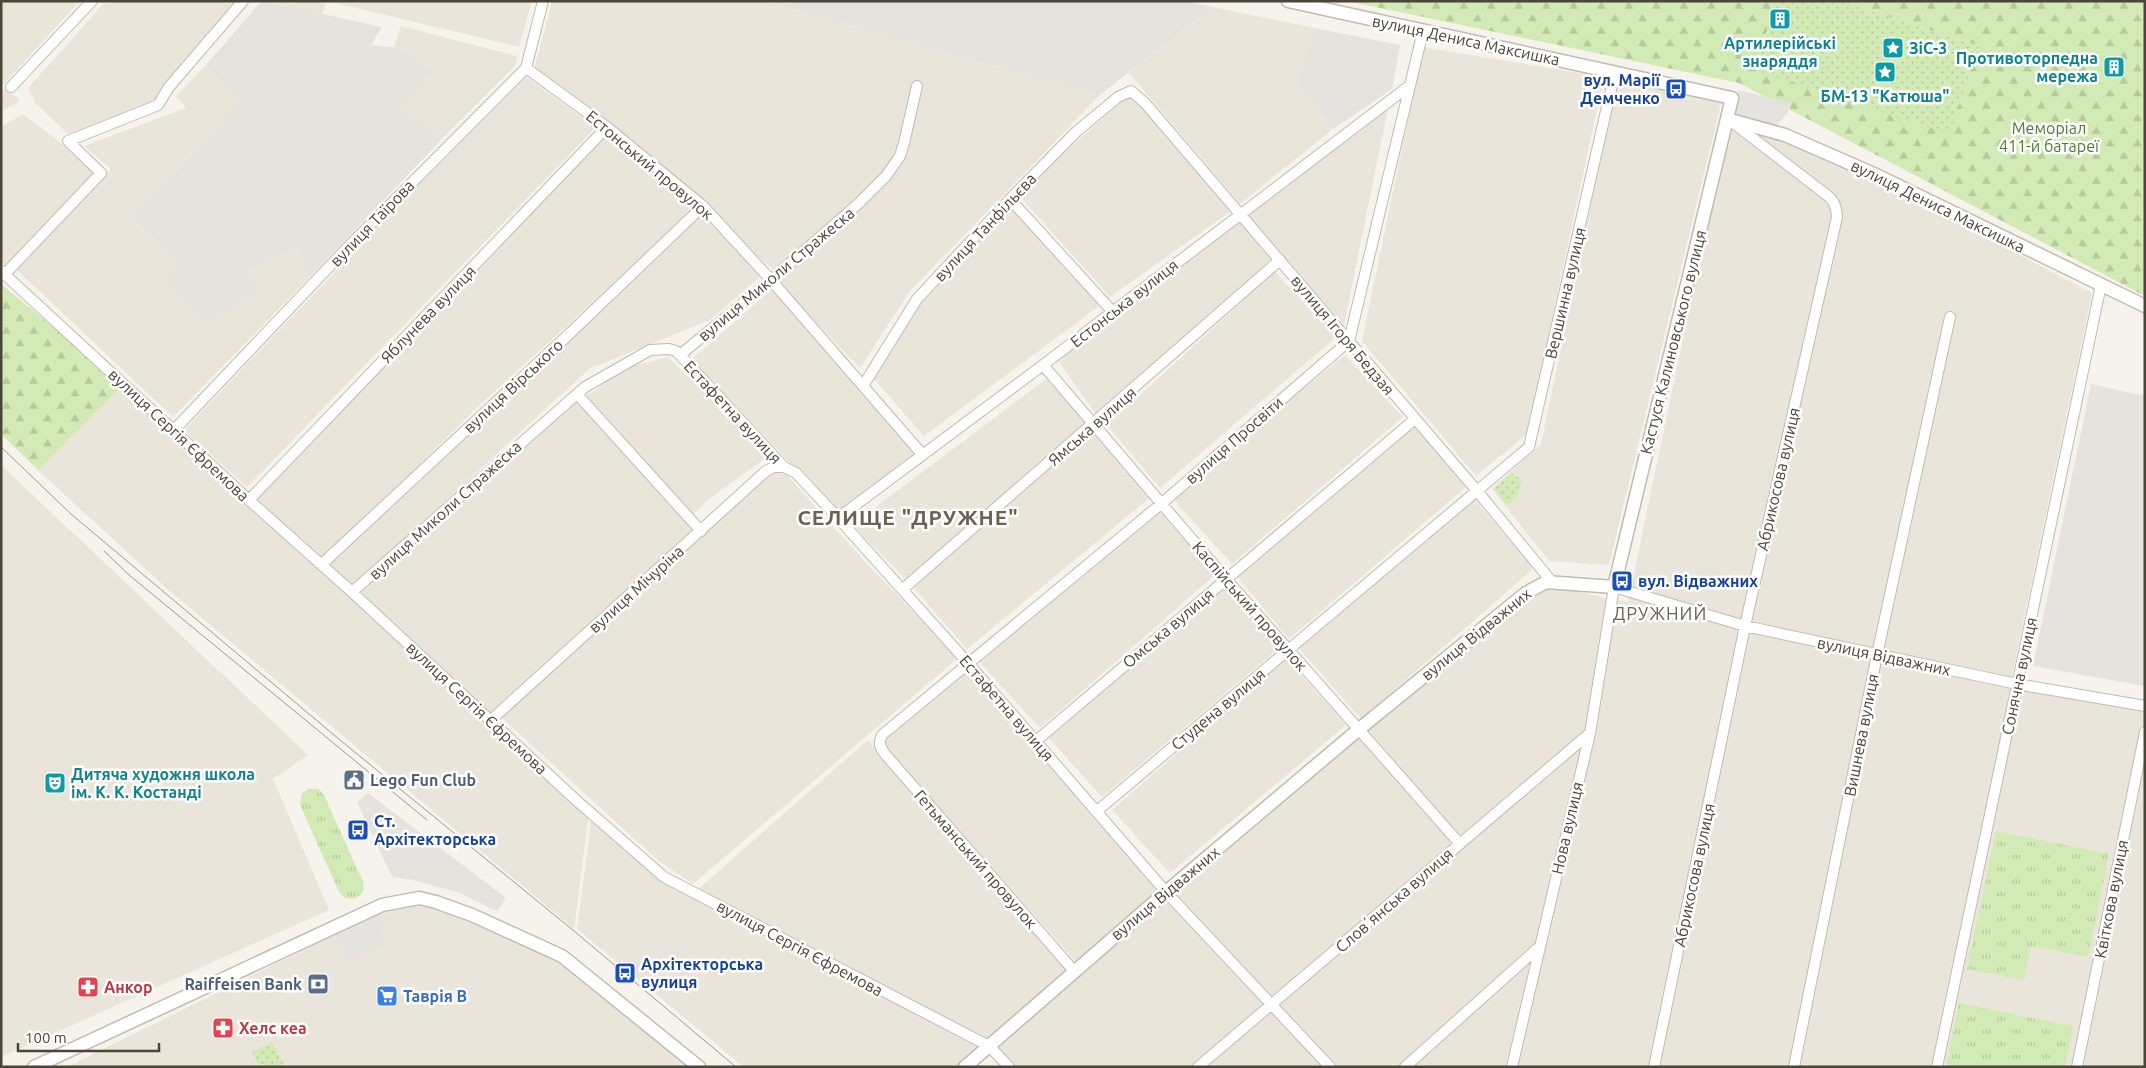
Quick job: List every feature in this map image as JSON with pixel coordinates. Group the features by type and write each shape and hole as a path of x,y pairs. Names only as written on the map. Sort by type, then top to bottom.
{"street":[{"path":"11,87 92,1"},
{"path":"3,273 101,173 68,141 158,105 169,88 243,1"},
{"path":"526,68 543,1"},
{"name":"вулиця Дениса Максишка","path":"1288,1 1732,98"},
{"path":"1349,341 1423,31"},
{"name":"Естонський провулок","path":"526,68 607,127 703,206 771,280 922,454"},
{"name":"вулиця Таїрова","path":"174,430 348,247 526,68"},
{"name":"Вершинна вулиця","path":"1478,492 1529,447 1532,442 1615,72"},
{"name":"вулиця Миколи Стражеска","path":"352,592 576,394 614,369 650,350 668,349 676,351 680,355 860,203 895,165 904,143 917,86"},
{"name":"Естонська вулиця","path":"838,518 1043,365 1409,86"},
{"name":"вулиця Ігоря Бедзая","path":"1132,91 1145,103 1280,260 1478,492 1552,582"},
{"name":"вулиця Танфільєва","path":"863,386 917,299 1010,199 1076,132 1118,97 1132,91"},
{"name":"Кастуся Калиновського вулиця","path":"1614,587 1732,98"},
{"name":"вулиця Дениса Максишка","path":"1727,118 1785,134 1830,154 2145,306"},
{"name":"Абрикосова вулиця","path":"1654,1067 1745,626 1834,226 1836,208 1828,196 1727,118"},
{"name":"Яблунева вулиця","path":"248,500 607,127"},
{"path":"1010,199 1112,311"},
{"name":"вулиця Вірського","path":"322,564 567,336 703,206"},
{"name":"Ямська вулиця","path":"903,590 1280,260"},
{"name":"вулиця Сергія Єфремова","path":"3,273 248,500 322,564 576,800 664,877 989,1046 1009,1067"},
{"name":"Сонячна вулиця","path":"1937,1067 2016,684 2102,285"},
{"name":"Вишнева вулиця","path":"1794,1067 1877,655 1950,317"},
{"name":"вулиця Просвіти","path":"880,746 882,735 1161,504 1349,341"},
{"name":"Естафетна вулиця","path":"680,355 784,468 796,473 838,518 968,663 1166,892 1330,1067"},
{"name":"Каспійський провулок","path":"1043,365 1226,579 1460,844"},
{"path":"576,394 701,531"},
{"name":"Омська вулиця","path":"1036,741 1415,419"},
{"name":"вулиця Мічуріна","path":"491,720 766,471 774,467 784,468"},
{"name":"Студена вулиця","path":"1097,811 1478,492"},
{"name":"вулиця Відважних","path":"965,1067 1166,892 1358,730 1537,585 1552,582 1614,587 1745,626 2016,684 2145,706"},
{"name":"Нова вулиця","path":"1512,1067 1538,948 1590,734 1614,587"},
{"name":"Квіткова вулиця","path":"2077,1067 2145,732"},
{"name":"Словʼянська вулиця","path":"1198,1067 1590,734"},
{"name":"Гетьманський провулок","path":"880,746 1074,971"},
{"path":"34,1067 382,904 420,898 472,915 562,956 699,1067"},
{"path":"1404,1067 1538,948"}],"shaded area":[{"path":"1,1 80,1 1,87"},
{"path":"106,1 239,1 164,84 156,100 68,134 35,103 28,88"},
{"path":"262,1 382,27 371,45 394,47 432,71 399,106 442,139 309,278 299,249 244,269 259,287 209,323 167,281 181,264 132,218 216,129 239,99 205,66"},
{"path":"265,1 327,1 322,15"},
{"path":"327,1 532,1 519,47"},
{"path":"552,1 762,1 1100,95 910,291 860,368 782,287 779,274 733,236 768,270 710,320 589,369 351,588 323,565 698,207 476,408 322,563 251,500 608,132 534,70"},
{"path":"762,1 1185,1 1213,7 1100,95"},
{"path":"1213,7 1315,28 1297,82 1333,129 1240,204 1129,73"},
{"path":"401,26 517,56 516,65 442,139 399,106 431,71 394,47"},
{"path":"1315,28 1400,45 1392,89 1333,129 1297,82"},
{"path":"1423,47 1604,77 1527,434 1476,476 1362,341"},
{"path":"205,66 239,99 216,129 132,218 181,264 259,287 243,269 300,249 309,278 173,417 17,270 111,169 84,146 186,108 176,96"},
{"path":"523,75 596,127 247,487 184,430"},
{"path":"1617,78 1722,99 1609,565 1549,561 1492,489 1541,444"},
{"path":"1,88 19,98 18,103 1,111"},
{"path":"1738,90 1791,103 1789,111 1773,130 1736,120"},
{"path":"1131,93 1231,211 1110,297 1018,194"},
{"path":"1389,104 1344,325 1245,214"},
{"path":"1732,104 2092,293 2010,685 2145,711 2145,1067 1012,1067 992,1047 1361,731 1528,595 1548,586 1628,602"},
{"path":"23,114 65,146 94,173 7,267 1,261 1,127"},
{"path":"1013,204 1099,306 924,436 873,378 922,297"},
{"path":"1237,219 1273,261 1095,413 1055,356"},
{"path":"1275,272 1336,337 1160,488 1107,425"},
{"path":"772,289 919,456 838,512 691,360"},
{"path":"1345,355 1403,417 1232,564 1171,497"},
{"path":"668,357 769,456 706,501 693,515 587,396 624,368"},
{"path":"1046,379 1088,424 906,579 852,525"},
{"path":"2091,384 2145,396 2145,686 2033,666"},
{"path":"123,385 589,813 574,929 165,587 38,470"},
{"path":"575,397 695,532 491,716 356,593"},
{"path":"1413,423 1467,486 1289,639 1236,575"},
{"path":"1093,429 1152,496 967,649 912,586"},
{"path":"1,465 308,755 273,779 329,910 1,1057"},
{"path":"775,473 786,474 866,563 958,658 693,884 659,861 501,717 770,475"},
{"path":"1475,500 1534,568 1361,719 1298,647"},
{"path":"1155,507 1216,574 1040,728 971,653"},
{"path":"1223,587 1279,648 1102,797 1048,737"},
{"path":"1286,658 1346,725 1170,873 1112,810"},
{"path":"968,668 1162,890 1077,963 881,742"},
{"path":"868,740 1066,969 988,1043 696,891"},
{"path":"368,793 506,898 497,911 457,892 412,880 392,877 357,802"},
{"path":"592,815 664,881 986,1046 960,1067 744,1067 577,929"},
{"path":"420,904 537,949 560,960 688,1067 67,1067 332,936 398,907"},
{"path":"382,913 386,922 380,933 384,944 347,961 336,934"}],"green space":[{"name":"Меморіал 411-й батареї","path":"1347,1 1776,1 1755,69 1979,46 1841,1 2145,1 2145,296 1739,83"},
{"path":"1776,1 1841,1 1979,46 1949,134 1755,70"},
{"path":"1,284 123,385 38,470 1,434"},
{"path":"1512,473 1522,480 1516,498 1507,505 1494,489"},
{"path":"309,789 318,789 324,795 363,882 364,888 360,896 356,898 348,898 339,892 300,805 302,793"},
{"path":"1996,831 2109,854 2088,957 2031,946 2024,980 1967,969"},
{"path":"1959,1003 2073,1026 2065,1067 1946,1067"},
{"path":"272,1042 285,1067 259,1067 252,1052"}],"tram line":[{"path":"1,447 71,514 340,740 574,931 736,1067"},
{"path":"104,551 129,575 427,820"}],"place":[{"name":"Артилерійські знаряддя","path":"1780,19"},
{"name":"ЗіС-3","path":"1893,48"},
{"name":"Противоторпедна мережа","path":"2114,67"},
{"name":"БМ-13 \"Катюша\"","path":"1885,72"},
{"name":"вул. Марії Демченко","path":"1676,89"},
{"name":"вул. Відважних","path":"1622,581"},
{"name":"Lego Fun Club","path":"354,780"},
{"name":"Дитяча художня школа ім. К. К. Костанді","path":"55,783"},
{"name":"Ст. Архітекторська","path":"358,830"},
{"name":"Архітекторська вулиця","path":"625,973"},
{"name":"Raiffeisen Bank","path":"318,984"},
{"name":"Анкор","path":"88,987"},
{"name":"Таврія В","path":"387,996"},
{"name":"Хелс кеа","path":"223,1028"}],"district":[{"name":"СЕЛИЩЕ \"ДРУЖНЕ\"","path":"908,517"},
{"name":"ДРУЖНИЙ","path":"1660,613"}]}
